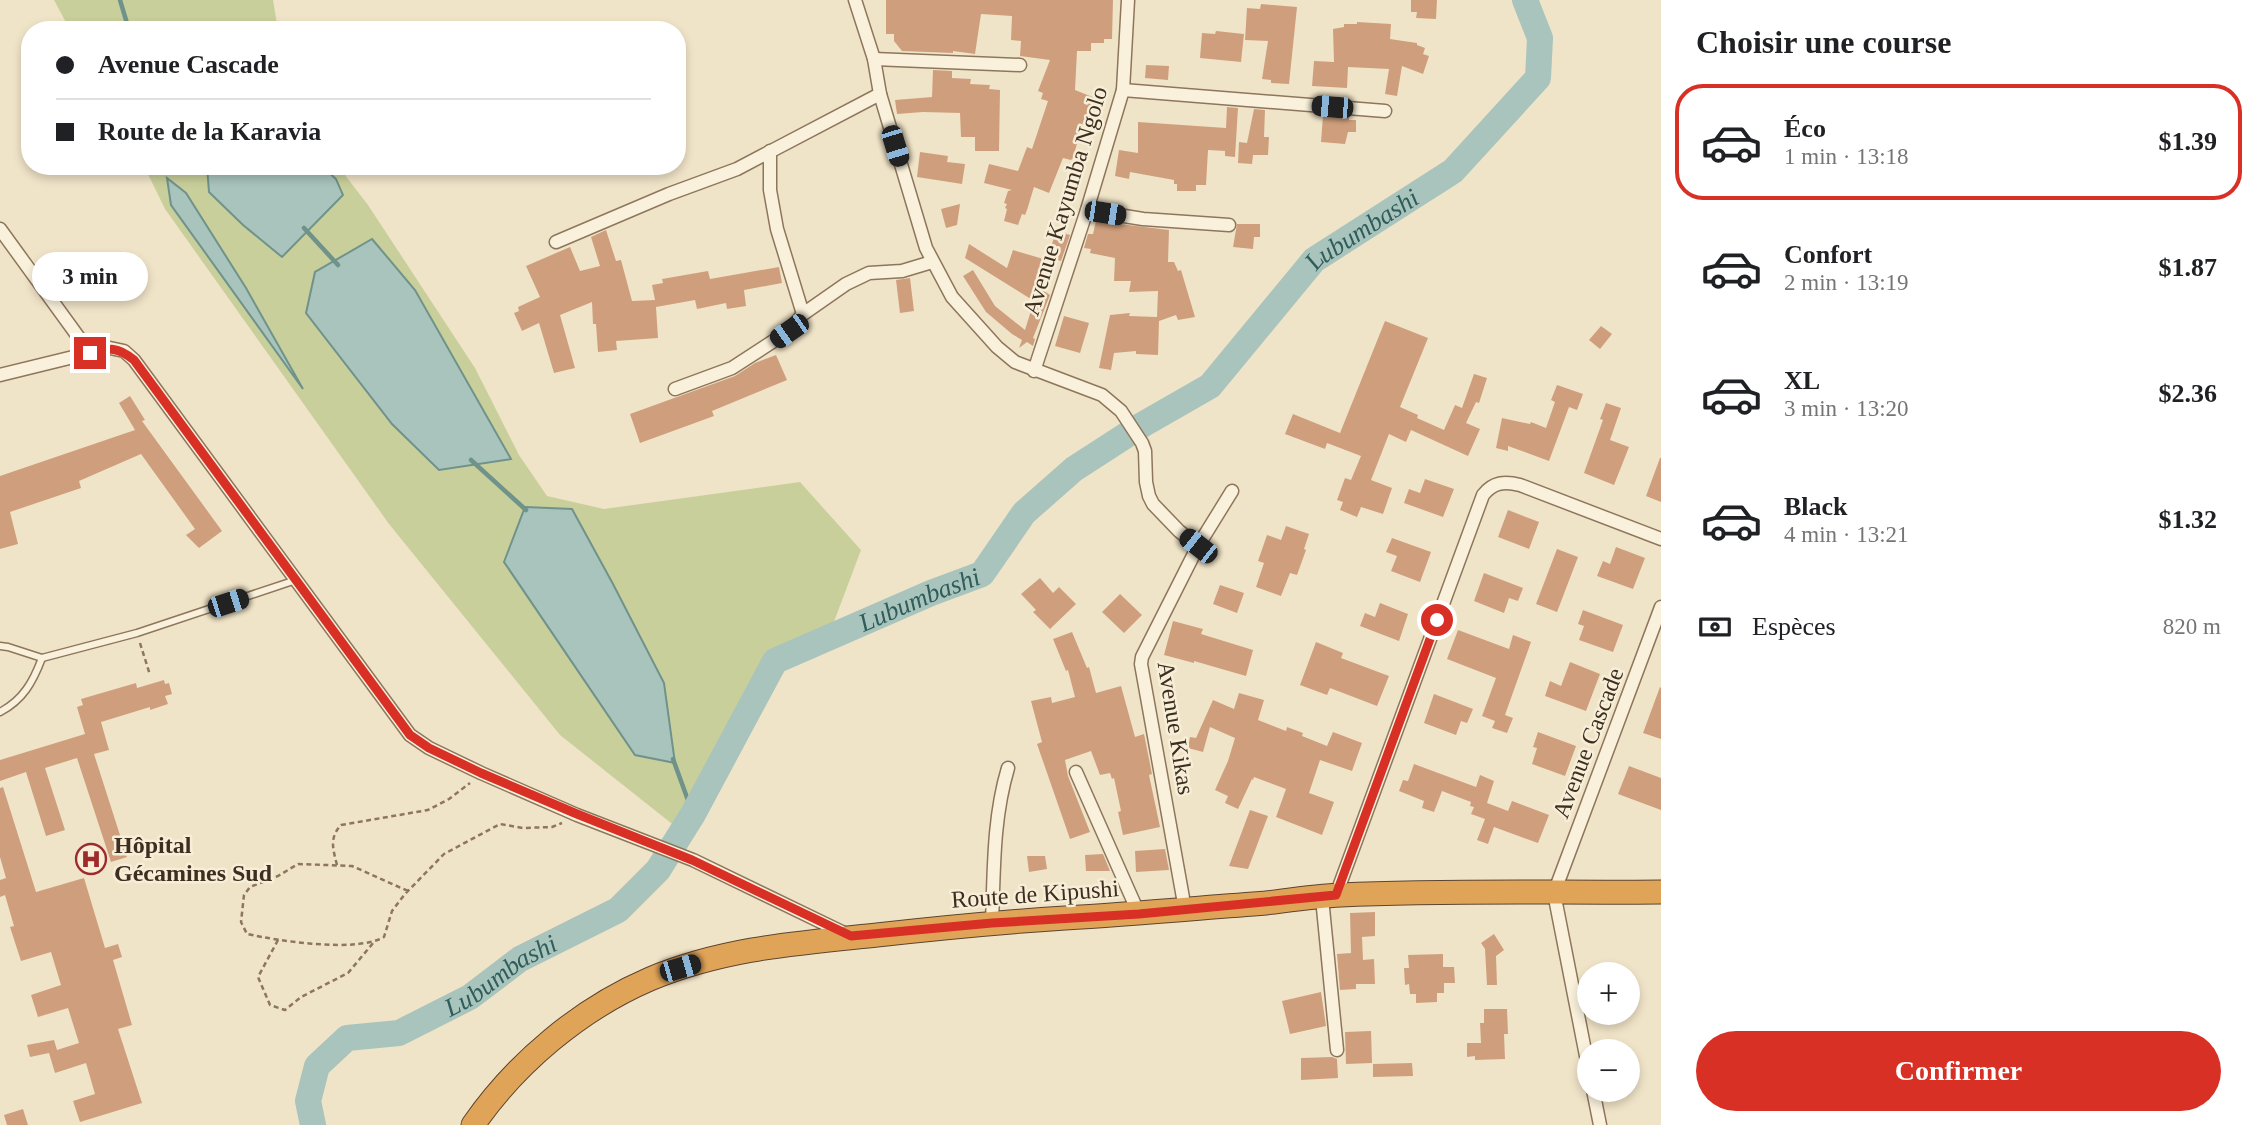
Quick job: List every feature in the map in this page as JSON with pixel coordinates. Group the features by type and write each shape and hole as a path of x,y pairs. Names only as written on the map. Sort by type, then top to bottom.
{"highway":[{"name":"Route de Kipushi","path":"473,1125 500,1088 526,1062 569,1027 627,990 680,968 731,954 851,936 1329,897 1473,891 1661,892"}],"street":[{"path":"855,0 874,59 880,94 932,262 952,297 997,347 1015,362 1102,395 1111,401 1126,417 1143,443 1146,482 1153,504 1198,546"},
{"name":"Avenue Kayumba Ngolo","path":"1034,371 1123,90 1128,0"},
{"path":"874,59 1020,65"},
{"path":"1123,90 1385,111"},
{"path":"556,242 669,194 737,169 880,94"},
{"path":"770,150 770,190 777,229 803,314"},
{"path":"1087,210 1143,219 1229,225"},
{"path":"0,229 90,353"},
{"path":"675,389 732,368 789,331 803,314 832,292 869,273 902,271 932,262"},
{"path":"0,375 110,348 124,351 134,360 410,735 429,748 481,773 692,860 851,936"},
{"path":"1337,1050 1329,897 1488,489 1499,483 1520,485 1661,539"},
{"name":"Avenue Kikas","path":"1185,909 1141,664 1145,647 1198,546 1231,491"},
{"name":"Avenue Cascade","path":"1554,893 1661,607"},
{"path":"992,923 996,818 1008,768"},
{"path":"1076,772 1139,914"},
{"path":"1554,893 1583,1039"},
{"path":"1595,1102 1600,1125"}],"lane":[{"path":"0,646 42,658 136,633 296,580"},
{"path":"0,712 11,706 29,688 42,658"}],"path":[{"path":"136,633 150,675"},
{"path":"337,865 332,844 334,833 341,825 428,810 449,799 481,773"},
{"path":"278,940 258,977 270,1005 285,1010 301,997 348,973 374,942 384,937 392,911 444,854 500,824 523,828 552,827 577,814"},
{"path":"374,942 313,945 247,934 241,922 244,895 250,887 278,876 298,864 352,866 408,891"}],"green space":[{"path":"54,0 273,0 276,21 65,21"},
{"path":"148,175 345,175 368,205 475,368 519,455 547,496 604,509 800,482 861,550 832,627 773,657 726,754 676,827 560,735 389,524 165,209"}],"water":[{"path":"208,175 332,175 343,195 282,257 209,192"},
{"path":"167,178 186,193 246,288 303,389 171,205"},
{"path":"372,239 415,290 511,459 439,470 392,424 306,313 315,272"},
{"path":"525,507 572,509 664,683 675,763 635,755 504,562"}],"building":[{"path":"886,0 1113,0 1112,39 1104,39 1104,43 1091,43 1091,51 1077,51 1075,90 1095,98 1085,123 1083,122 1073,158 1063,158 1049,193 1034,187 1025,215 1022,214 1018,225 1004,221 1007,204 1004,203 1008,191 1012,190 984,183 989,164 1018,171 1027,147 1032,149 1048,101 1041,99 1043,93 1038,91 1050,60 1020,56 1021,41 1011,40 1012,16 981,14 975,54 902,51 894,41 894,34 886,34"},
{"path":"1411,0 1437,0 1436,19 1416,18 1417,12 1411,12"},
{"path":"1261,4 1297,7 1289,84 1271,83 1271,80 1262,79 1268,41 1245,40 1247,8 1260,9"},
{"path":"1357,22 1391,24 1390,39 1417,43 1425,48 1423,54 1429,56 1423,74 1402,66 1397,96 1385,94 1389,69 1348,67 1347,88 1312,86 1314,61 1334,62 1333,29"},
{"path":"1216,31 1244,34 1241,62 1200,58 1202,33 1215,34"},
{"path":"1146,65 1169,66 1168,80 1145,78"},
{"path":"933,70 952,71 952,78 971,79 970,84 990,85 989,89 1000,90 999,151 975,151 975,137 961,137 960,113 897,114 895,100 932,97"},
{"path":"1227,107 1238,108 1235,157 1225,156 1225,151 1208,150 1206,185 1196,185 1196,191 1177,191 1174,180 1130,172 1129,179 1115,176 1119,150 1138,153 1138,122 1226,128"},
{"path":"1254,109 1265,110 1264,137 1269,137 1268,155 1253,155 1252,164 1238,163 1239,142 1247,143"},
{"path":"1323,115 1356,120 1356,132 1348,132 1345,144 1321,142"},
{"path":"920,152 948,156 947,162 965,164 962,184 917,177"},
{"path":"960,204 957,225 946,228 941,209"},
{"path":"1096,221 1169,230 1168,262 1174,262 1178,271 1181,270 1195,317 1178,320 1176,315 1159,321 1158,355 1136,354 1136,351 1114,353 1111,370 1099,368 1110,315 1130,313 1129,316 1157,317 1158,291 1129,292 1131,281 1114,281 1115,258 1090,253 1091,249 1084,248 1088,234 1093,234"},
{"path":"1237,224 1260,224 1260,237 1254,237 1253,249 1233,247"},
{"path":"606,230 616,261 621,260 632,301 655,300 652,285 663,283 662,279 708,271 710,279 779,267 782,283 744,290 746,306 727,309 726,303 697,309 695,300 656,307 658,338 616,341 617,350 598,352 592,302 560,315 575,368 554,373 539,323 522,331 514,313 519,311 518,307 540,297 526,266 570,247 580,271 600,266 591,237"},
{"path":"1056,231 1070,235 1061,261 1048,257"},
{"path":"969,244 1007,268 1013,250 1050,261 1041,289 1050,295 1033,338 1033,346 1027,342 1019,348 1022,340 986,312 963,276 973,270 995,306 1025,330 1034,301 965,258"},
{"path":"910,278 914,311 900,313 896,280"},
{"path":"1064,316 1089,323 1080,353 1055,346"},
{"path":"1385,321 1428,338 1400,407 1444,430 1455,405 1462,408 1474,374 1487,378 1479,403 1476,402 1466,423 1480,429 1468,456 1411,430 1406,442 1389,434 1371,480 1392,488 1383,514 1361,507 1357,517 1340,510 1343,502 1337,500 1345,478 1351,480 1361,456 1327,443 1325,449 1285,434 1293,414 1340,433"},
{"path":"1601,326 1612,334 1600,349 1589,340"},
{"path":"776,355 787,380 712,411 714,416 640,443 630,414 735,376 755,363"},
{"path":"1557,385 1583,394 1577,410 1569,407 1549,461 1508,446 1508,451 1496,448 1502,418 1530,424 1531,422 1546,428 1555,402 1551,400"},
{"path":"130,396 145,420 142,421 222,531 199,548 186,535 195,529 141,454 79,481 81,488 10,512 18,544 0,549 0,476 135,430 119,403"},
{"path":"1606,403 1621,408 1610,440 1629,447 1614,485 1584,473 1603,420 1600,419"},
{"path":"1661,458 1661,502 1646,496"},
{"path":"1425,479 1454,489 1443,517 1404,503 1409,489 1420,493"},
{"path":"1508,510 1539,522 1529,549 1498,537"},
{"path":"1286,526 1309,534 1297,575 1290,573 1281,596 1256,587 1264,563 1258,561 1267,535 1281,540"},
{"path":"1392,538 1431,552 1420,582 1391,571 1397,556 1386,552"},
{"path":"1616,547 1645,558 1633,589 1597,576 1603,561 1610,564"},
{"path":"1557,549 1578,557 1557,612 1536,604"},
{"path":"1484,573 1523,588 1518,601 1509,598 1504,613 1474,601"},
{"path":"1040,578 1053,593 1059,587 1076,604 1050,629 1033,612 1036,610 1021,594"},
{"path":"1220,585 1244,593 1237,613 1213,604"},
{"path":"1120,594 1142,615 1124,633 1102,612"},
{"path":"1380,603 1408,614 1399,641 1360,626 1365,613 1375,617"},
{"path":"1583,610 1623,625 1613,652 1579,640 1584,626 1578,624"},
{"path":"1173,621 1203,629 1201,634 1253,650 1246,676 1164,655"},
{"path":"1458,630 1509,649 1513,635 1531,642 1505,715 1513,718 1507,733 1492,728 1495,721 1482,716 1496,678 1447,659"},
{"path":"1072,632 1087,668 1089,667 1096,693 1121,686 1135,737 1144,734 1160,827 1123,835 1114,778 1112,779 1110,773 1100,775 1091,751 1065,760 1068,776 1090,832 1070,839 1037,744 1042,742 1031,701 1051,697 1052,703 1075,697 1068,670 1066,671 1053,639"},
{"path":"1316,642 1343,653 1341,658 1389,676 1377,706 1330,688 1327,695 1300,685"},
{"path":"1570,662 1600,674 1586,711 1545,696 1550,681 1561,686"},
{"path":"164,680 165,684 169,683 172,694 165,696 168,704 101,722 109,750 94,754 127,857 111,862 77,758 45,768 65,830 46,836 26,772 0,781 0,760 85,734 77,707 83,705 81,699 136,683 137,688"},
{"path":"1661,688 1661,739 1643,733"},
{"path":"1239,693 1264,700 1258,720 1286,731 1287,727 1303,733 1302,736 1327,746 1333,732 1362,743 1352,771 1320,760 1309,793 1334,802 1322,835 1276,817 1286,789 1254,777 1238,809 1225,803 1228,796 1215,790 1235,738 1210,727 1203,752 1188,748 1190,737 1196,738 1213,700 1234,709"},
{"path":"1434,694 1473,709 1467,723 1461,721 1456,735 1424,723"},
{"path":"1538,732 1576,746 1565,776 1532,764 1537,748 1533,747"},
{"path":"1414,764 1476,787 1480,775 1494,781 1487,803 1508,811 1512,801 1549,815 1538,843 1494,827 1488,844 1477,840 1485,819 1471,814 1474,807 1470,806 1471,802 1442,791 1434,812 1422,808 1424,801 1399,791 1403,780 1408,781"},
{"path":"1629,766 1661,778 1661,810 1618,794"},
{"path":"3,787 36,892 84,878 105,948 118,944 122,957 113,960 132,1025 118,1029 142,1103 80,1122 73,1101 95,1094 86,1063 55,1073 49,1053 30,1057 27,1045 54,1040 57,1050 79,1043 68,1008 38,1017 31,995 61,985 51,952 21,961 10,927 14,926 5,895 0,897 0,880 6,878 0,857 0,788"},
{"path":"1250,810 1268,816 1248,869 1229,866"},
{"path":"1165,849 1169,870 1136,872 1135,851"},
{"path":"1103,854 1110,871 1086,871 1085,855"},
{"path":"1027,856 1045,856 1047,869 1029,872"},
{"path":"1375,912 1375,936 1362,937 1363,960 1374,959 1375,984 1356,984 1356,989 1340,990 1337,954 1351,953 1350,913"},
{"path":"1494,934 1504,950 1496,956 1497,985 1487,985 1485,949 1481,943"},
{"path":"1443,954 1443,967 1454,967 1455,983 1444,983 1444,993 1437,993 1437,1002 1416,1003 1416,994 1410,994 1409,984 1405,985 1404,968 1409,968 1408,955"},
{"path":"1321,992 1326,1026 1290,1034 1282,1001"},
{"path":"1484,1009 1507,1009 1505,1059 1475,1060 1475,1056 1467,1057 1467,1043 1481,1043 1480,1023 1484,1023"},
{"path":"1371,1031 1372,1063 1346,1064 1345,1032"},
{"path":"1301,1058 1337,1059 1338,1078 1301,1080"},
{"path":"1412,1063 1413,1076 1373,1077 1373,1064"},
{"path":"23,1109 28,1125 7,1125 4,1115"}],"waterway":[{"path":"120,0 126,21"},
{"name":"Lubumbashi","path":"313,1125 308,1101 317,1066 347,1038 399,1033 470,997 520,959 618,910 658,870 693,814 775,661 931,593 982,574 1024,513 1074,469 1142,425 1210,386 1314,260 1453,171 1538,78 1540,38 1525,0"},
{"path":"304,228 338,265"},
{"path":"471,460 526,510"},
{"path":"673,759 693,814"}],"place":[{"name":"Hôpital Gécamines Sud","path":"91,859"}],"route":[{"path":"90,353 110,348 124,351 134,360 410,735 429,748 481,773 692,860 851,936 925,928 1139,914 1336,895 1437,620"}]}
